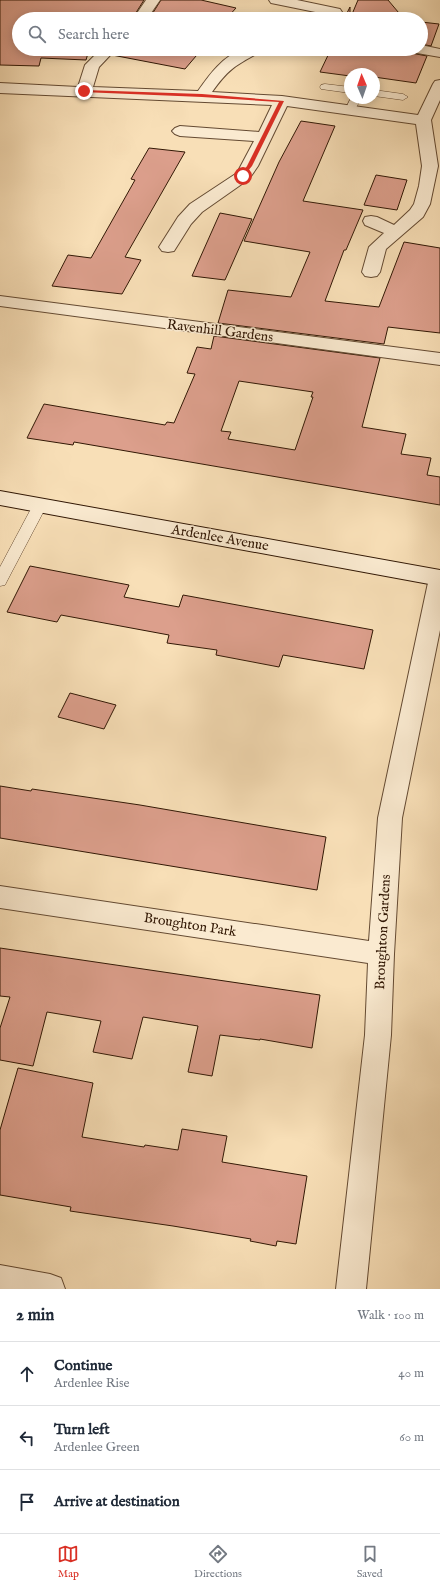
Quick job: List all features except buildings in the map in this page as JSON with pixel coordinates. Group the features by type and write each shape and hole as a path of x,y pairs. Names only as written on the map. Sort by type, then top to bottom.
{"street":[{"path":"145,12 153,0"},
{"path":"276,0 335,12"},
{"path":"310,12 314,8"},
{"path":"428,51 440,53"},
{"path":"84,91 92,66 102,56"},
{"path":"202,96 218,73 228,64 242,56"},
{"path":"371,272 378,247 410,220 422,204 434,150 423,120 440,86"},
{"path":"0,88 344,104"},
{"path":"168,247 184,221 196,208 243,176 250,166 282,101"},
{"path":"353,104 423,120"},
{"path":"180,131 264,137"},
{"path":"371,221 395,232"},
{"name":"Ravenhill Gardens","path":"0,301 440,359"},
{"name":"Ardenlee Avenue","path":"0,498 440,578"},
{"name":"Broughton Gardens","path":"352,1289 378,1035 381,954 390,818 440,578"},
{"name":"Broughton Park","path":"0,896 381,954"},
{"path":"0,1280 50,1289"}],"lane":[{"path":"325,87 344,89"},
{"path":"380,94 403,97"},
{"path":"0,581 40,505"}],"route":[{"path":"84,91 282,101 250,166 243,176"}]}
